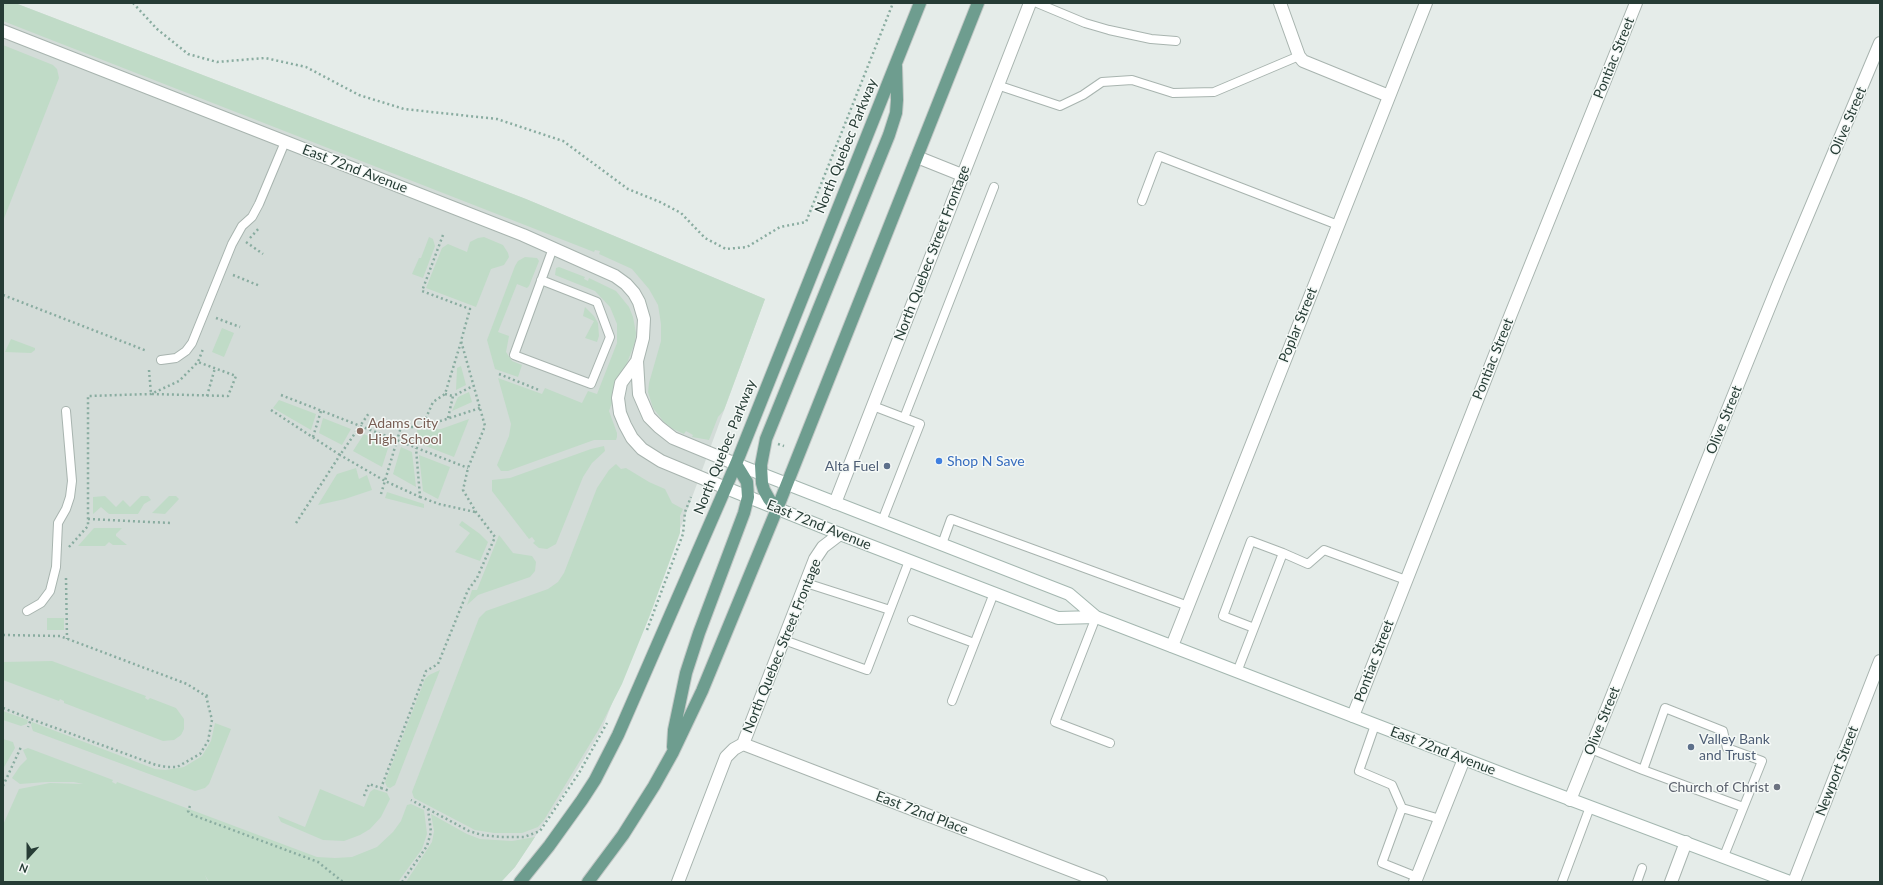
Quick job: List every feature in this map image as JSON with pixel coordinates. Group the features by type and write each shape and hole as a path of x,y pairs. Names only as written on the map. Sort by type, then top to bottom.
{"main road":[{"name":"North Quebec Parkway","path":"520,882 563,828 595,780 618,735 736,464 920,3"},
{"path":"588,882 638,812 673,752 702,691 777,509 978,3"},
{"path":"777,509 764,490 762,455 766,439 889,135 896,113 896,64"},
{"path":"673,752 674,730 686,673 699,633 741,523 748,497 747,482 736,464"}],"street":[{"name":"North Quebec Street Frontage","path":"835,503 1030,3"},
{"path":"1280,3 1299,56 1308,64 1389,96"},
{"name":"Poplar Street","path":"1172,646 1426,3"},
{"name":"Pontiac Street","path":"1353,716 1636,3"},
{"name":"East 72nd Avenue","path":"3,31 553,248 615,276 626,284 634,293 639,302 644,319 643,338 637,361 639,394 649,417 673,438 786,484 1069,594 1096,617 1570,800 1724,856 1790,882"},
{"name":"Olive Street","path":"1570,800 1779,283 1880,43"},
{"path":"916,157 962,175"},
{"name":"East 72nd Avenue","path":"637,361 621,383 618,398 620,413 632,438 642,449 661,461 840,534 1058,618 1096,617"},
{"name":"North Quebec Street Frontage","path":"743,744 818,553 840,534"},
{"name":"Newport Street","path":"1794,882 1880,661"},
{"path":"678,882 726,757 734,749 743,744"},
{"name":"East 72nd Place","path":"743,744 1101,882"},
{"path":"1416,879 1464,759"},
{"path":"1671,882 1686,842"}],"lane":[{"path":"1037,3 1086,23 1108,30 1151,39 1176,41"},
{"path":"997,85 1060,106 1083,95 1102,82 1132,80 1173,93 1214,92 1299,56"},
{"path":"161,360 176,358 186,351 192,343 232,244 242,226 252,217 260,204 285,142"},
{"path":"1142,201 1159,156 1338,225"},
{"path":"904,418 994,187"},
{"path":"541,280 597,302 610,337 591,384 514,355 541,280 553,248"},
{"path":"873,406 920,424 882,521"},
{"path":"27,611 41,603 50,591 56,567 58,523 66,509 70,497 72,481 66,411"},
{"path":"942,544 951,519 1188,606"},
{"path":"1254,628 1223,616 1252,542 1308,564 1324,550 1406,580"},
{"path":"1237,672 1283,554"},
{"path":"784,640 867,670 909,561"},
{"path":"806,583 890,610"},
{"path":"952,701 994,593"},
{"path":"1096,617 1055,722 1110,743"},
{"path":"912,620 974,643"},
{"path":"1643,770 1665,708 1723,730 1727,748 1762,761 1724,856"},
{"path":"1375,725 1359,771 1392,785 1402,808 1382,863 1416,879"},
{"path":"1591,749 1743,807"},
{"path":"1562,882 1590,807"},
{"path":"1402,808 1440,819"},
{"path":"1637,882 1642,868"}],"path":[{"path":"133,3 157,29 188,54 217,62 265,58 306,67 359,95 404,109 497,119 563,141 628,189 660,202 681,213 705,238 726,249 748,247 780,227 806,222 893,3"},
{"path":"243,249 245,242 262,225"},
{"path":"422,427 433,402 445,394 470,309 422,291 443,235"},
{"path":"245,242 263,254"},
{"path":"230,282 235,269"},
{"path":"232,276 260,286"},
{"path":"3,294 147,352"},
{"path":"213,325 216,318 240,327"},
{"path":"381,788 426,671 438,664 468,590 477,578 495,536 476,512 463,490 468,468 484,426 461,341"},
{"path":"151,394 179,381 198,362 204,347"},
{"path":"68,549 88,526 88,396 151,394 228,396 236,376 198,362"},
{"path":"207,396 216,368"},
{"path":"149,370 151,394"},
{"path":"499,374 539,390"},
{"path":"445,394 453,396 473,386"},
{"path":"281,395 468,468"},
{"path":"448,418 453,396"},
{"path":"381,494 401,427 422,427 480,408"},
{"path":"271,410 340,455 385,481 439,504 476,512"},
{"path":"313,437 321,411"},
{"path":"296,523 369,413"},
{"path":"778,444 784,446"},
{"path":"416,448 420,497"},
{"path":"647,631 683,534 685,512 691,496"},
{"path":"88,519 171,522"},
{"path":"66,576 67,639"},
{"path":"3,635 60,636 187,684 206,696 212,720 208,741 200,754 177,767 156,765 3,708"},
{"path":"206,696 210,694"},
{"path":"411,800 469,831 482,835 524,837 540,831 579,773 610,716"},
{"path":"28,727 30,719"},
{"path":"3,786 21,747"},
{"path":"364,796 369,784 390,792"},
{"path":"190,806 188,811 190,814 318,862 342,882"},
{"path":"402,882 427,846 431,832 428,809"}],"shaded area":[{"name":"Adams City High School","path":"3,3 15,3 526,199 765,299 687,511 602,729 560,799 515,867 501,882 3,882"}],"green space":[{"path":"3,3 15,3 526,199 765,299 724,410 718,417 709,440 692,437 693,435 686,431 684,434 673,429 664,422 653,408 648,392 649,383 661,341 661,324 658,305 649,289 632,269 599,254 600,251 595,250 594,252 3,21"},
{"path":"3,45 53,65 57,69 59,78 3,221"},
{"path":"429,237 433,239 435,246 423,278 412,274 419,258 421,258"},
{"path":"484,237 503,245 509,257 504,265 491,269 476,307 426,288 442,248 448,244 467,252 470,242"},
{"path":"525,257 537,258 539,261 529,286 527,288 517,284 498,332 509,336 506,352 512,361 522,365 518,377 495,369 487,340 515,266 518,261"},
{"path":"559,267 585,277 584,279 588,281 589,278 616,291 629,307 633,317 636,333 635,342 609,411 617,437 616,440 594,440 508,471 501,471 497,465 509,436 511,424 498,378 542,394 545,388 582,403 588,391 597,394 617,343 617,324 610,307 595,291 555,275 556,268"},
{"path":"585,307 594,316 598,323 599,336 597,342 585,338 594,321 583,316"},
{"path":"222,328 234,333 224,357 212,352"},
{"path":"11,339 35,348 35,350 31,353 5,352"},
{"path":"461,366 466,385 456,390 457,368"},
{"path":"469,392 472,402 452,411 458,397"},
{"path":"279,400 316,414 311,430 273,408"},
{"path":"323,418 351,429 342,445 319,433"},
{"path":"469,419 454,457 418,443 417,430 441,429"},
{"path":"364,434 389,445 382,467 353,451"},
{"path":"604,446 605,451 592,463 583,477 556,544 547,549 539,548 533,543 535,541 532,537 529,539 492,491 492,480 510,478 591,449"},
{"path":"401,447 412,452 416,487 393,474"},
{"path":"419,455 450,467 438,499 423,491"},
{"path":"616,464 621,469 626,468 649,482 665,489 672,503 683,509 680,516 680,533 650,615 622,684 599,729 544,820 538,827 522,833 494,833 475,830 414,798 412,792 479,618 486,611 548,589 558,582 564,573 597,488 609,470"},
{"path":"356,468 359,479 367,475 372,490 345,499 318,505 337,474"},
{"path":"387,492 424,504 424,508 385,498"},
{"path":"105,496 116,507 123,500 130,507 141,496 148,496 151,500 144,504 138,514 109,514 101,507 93,514 93,497"},
{"path":"169,496 176,496 179,499 165,514 152,513"},
{"path":"462,521 488,542 480,561 455,552 470,533 459,525"},
{"path":"94,528 122,528 116,536 127,545 113,545 109,542 105,546 78,546"},
{"path":"499,535 513,553 532,556 536,562 535,571 530,577 478,595 467,605 472,590 477,590"},
{"path":"47,618 64,618 64,630 47,630"},
{"path":"52,661 146,696 145,698 148,700 150,698 176,708 184,719 184,729 181,735 174,740 163,741 64,703 64,701 60,699 59,701 3,680 3,662"},
{"path":"440,670 395,785 390,788 387,787 385,782 425,679 429,675"},
{"path":"3,711 28,720 27,724 21,726 3,720"},
{"path":"32,722 155,769 165,770 184,767 202,756 211,741 215,723 231,729 209,784 205,788 195,791 33,731 31,725"},
{"path":"3,739 13,742 15,748 3,769"},
{"path":"28,748 113,780 112,782 116,784 117,782 317,857 352,857 377,847 393,832 401,821 407,805 411,804 424,810 427,834 422,849 398,882 209,882 205,875 208,882 3,882 3,825 19,789 50,783 83,784 74,782 46,782 20,784 12,778 27,759 23,750"},
{"path":"320,789 364,807 370,792 374,789 387,793 390,799 381,817 370,829 360,835 344,841 323,840 281,822 278,816 305,827"},
{"path":"431,814 467,834 480,839 512,841 535,837 515,867 501,882 406,882 432,842 434,831"}],"place":[{"name":"Adams City High School","path":"360,431"},
{"name":"Shop N Save","path":"939,461"},
{"name":"Alta Fuel","path":"887,466"},
{"name":"Valley Bank and Trust","path":"1691,747"},
{"name":"Church of Christ","path":"1777,787"}]}
